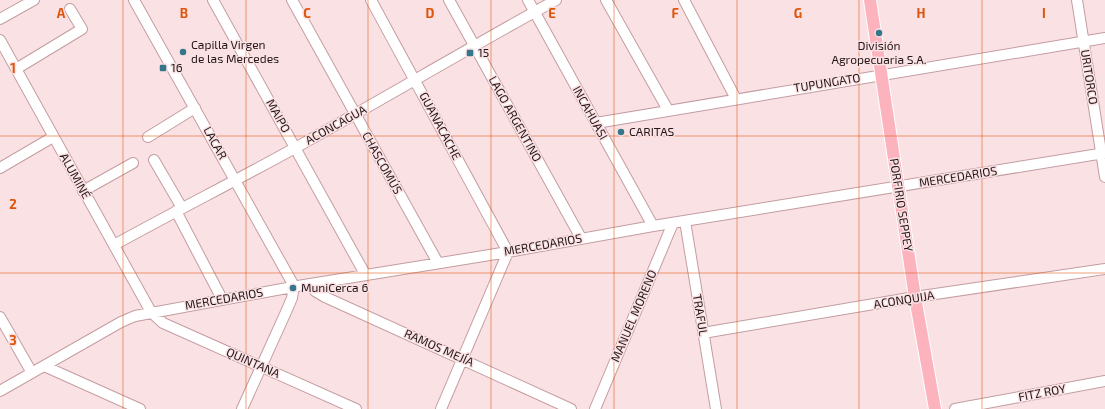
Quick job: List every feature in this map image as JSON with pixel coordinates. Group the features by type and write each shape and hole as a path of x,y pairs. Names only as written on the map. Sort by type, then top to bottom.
{"main road":[{"name":"PORFIRIO SEPPEY","path":"870,0 934,409"}],"street":[{"path":"0,19 34,0"},
{"name":"LACAR","path":"134,0 294,286"},
{"name":"MAIPO","path":"213,0 365,274"},
{"name":"CHASCOMÚS","path":"292,0 438,263"},
{"name":"GUANACACHE","path":"371,0 508,252"},
{"name":"LAGO ARGENTINO","path":"450,0 581,238"},
{"name":"INCAHUASI","path":"528,0 653,226"},
{"name":"ACONCAGUA","path":"114,246 179,209 295,148 556,0"},
{"path":"606,0 668,110"},
{"path":"684,0 736,99"},
{"name":"URITORCO","path":"1077,0 1103,153 1105,177"},
{"path":"16,70 82,29 70,9"},
{"name":"TUPUNGATO","path":"596,123 881,74 1105,38"},
{"name":"ALUMINÉ","path":"0,40 151,312"},
{"path":"148,137 195,108"},
{"path":"0,168 54,137"},
{"name":"MERCEDARIOS","path":"0,391 121,322 135,316 151,312 365,274 508,252 653,226 1103,153"},
{"path":"154,160 222,299"},
{"path":"84,191 133,163"},
{"name":"TRAFUL","path":"685,221 716,409"},
{"name":"MANUEL MORENO","path":"596,409 673,223"},
{"path":"441,409 464,359 508,252"},
{"name":"ACONQUIJA","path":"703,333 916,297 1105,270"},
{"name":"RAMOS MEJÍA","path":"310,284 315,291 325,297 572,409"},
{"path":"242,409 260,366 289,305 294,286"},
{"name":"QUINTANA","path":"151,312 163,323 356,409"},
{"path":"0,317 32,373"},
{"path":"44,366 140,409"},
{"name":"FITZ ROY","path":"955,409 1105,381"}],"place":[{"name":"División Agropecuaria S.A.","path":"879,33"},
{"name":"Capilla Virgen de las Mercedes","path":"183,52"},
{"name":"15","path":"470,53"},
{"name":"16","path":"163,68"},
{"name":"CARITAS","path":"621,132"},
{"name":"MuniCerca 6","path":"293,288"}]}
